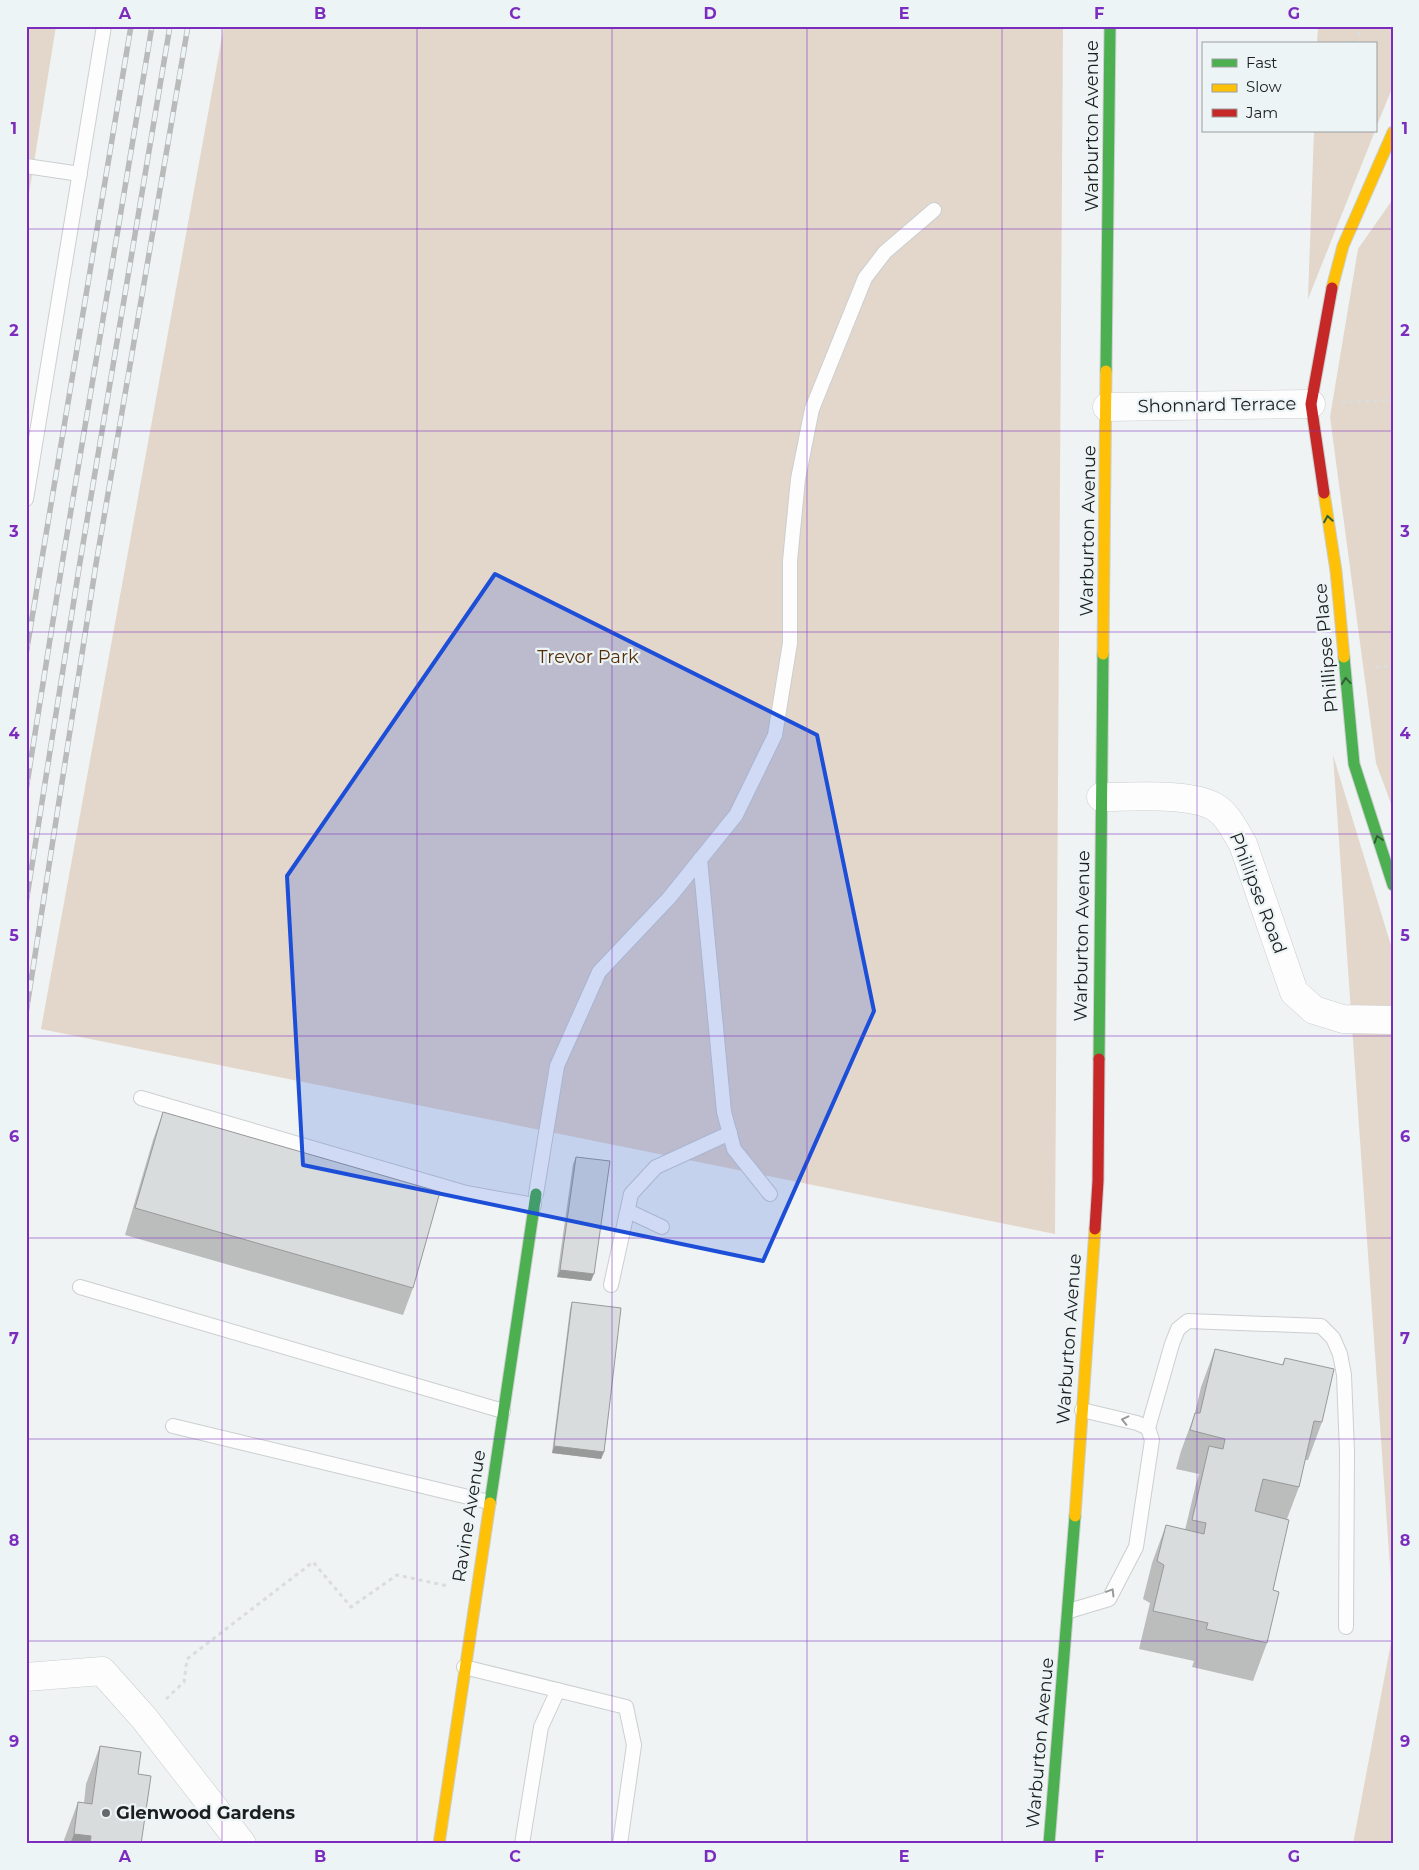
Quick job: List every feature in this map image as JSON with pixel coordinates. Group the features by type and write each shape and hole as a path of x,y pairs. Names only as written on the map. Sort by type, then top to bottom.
{"street":[{"name":"Warburton Avenue","path":"1049,1844 1068,1610 1098,1181 1110,26"},
{"name":"Shonnard Terrace","path":"1107,407 1311,404 1330,294 1344,246 1393,132"},
{"name":"Phillipse Place","path":"1311,404 1336,570 1354,764 1393,885"},
{"name":"Phillipse Road","path":"1101,797 1184,798 1214,807 1230,822 1242,844 1294,992 1314,1010 1342,1019 1393,1020"},
{"name":"Ravine Avenue","path":"439,1844 475,1591 535,1199"},
{"path":"26,1677 102,1671 144,1718 242,1844"}],"lane":[{"path":"26,499 104,26"},
{"path":"26,166 80,174"},
{"path":"141,1098 466,1193 535,1199 556,1066 598,972 668,898 736,815 775,735 790,643 790,561 798,479 812,409 865,278 884,252 934,210"},
{"path":"700,859 724,1112 734,1149 770,1194"},
{"path":"611,1285 631,1194 656,1167 730,1133"},
{"path":"628,1211 662,1227"},
{"path":"80,1287 503,1411"},
{"path":"1068,1610 1108,1599 1136,1547 1152,1440 1148,1428 1178,1329 1188,1321 1321,1326 1333,1338 1340,1354 1346,1408 1346,1627"},
{"path":"1082,1410 1137,1423 1148,1428"},
{"path":"173,1426 489,1502"},
{"path":"464,1667 626,1707 634,1745 620,1844"},
{"path":"522,1844 541,1727 558,1690"}],"path":[{"path":"1358,42 1360,26"},
{"path":"1311,404 1393,400"},
{"path":"184,1682 187,1659 313,1562 351,1607 397,1575 475,1591"}],"highlighted area":[{"path":"495,574 817,735 874,1011 763,1261 303,1165 287,876"}],"green space":[{"path":"26,26 56,26 26,212"},
{"name":"Trevor Park","path":"224,26 1063,26 1055,1234 41,1029"},
{"path":"1318,26 1393,26 1393,86 1376,128 1376,42 1317,42"},
{"path":"1314,132 1375,132 1308,299"},
{"path":"1393,199 1393,809 1376,763 1330,417 1358,249"},
{"path":"1333,755 1393,952 1393,1610"},
{"path":"1393,1632 1393,1844 1353,1844"}],"building":[{"path":"163,1112 440,1192 413,1288 135,1208"},
{"path":"576,1157 610,1161 594,1274 560,1270"},
{"path":"572,1302 621,1308 604,1452 554,1446"},
{"path":"1215,1349 1283,1365 1285,1358 1334,1369 1322,1422 1314,1421 1299,1487 1263,1479 1255,1511 1289,1520 1273,1590 1279,1592 1267,1643 1206,1629 1208,1623 1153,1611 1164,1565 1157,1561 1166,1525 1204,1534 1206,1523 1192,1520 1209,1446 1223,1449 1225,1439 1190,1430 1195,1413 1200,1413"},
{"path":"100,1746 141,1752 138,1774 151,1776 141,1844 90,1844 91,1836 74,1834 78,1802 92,1804"}],"railway":[{"path":"26,654 131,26"},
{"path":"26,790 152,26"},
{"path":"26,903 80,562 170,26"},
{"path":"26,1013 96,564 188,26"}],"traffic: fast":[{"path":"1106,371 1110,26"},
{"path":"1099,1059 1103,654"},
{"path":"1344,657 1354,764 1393,885"},
{"path":"490,1503 536,1194"},
{"path":"1049,1844 1075,1516"}],"traffic: slow":[{"path":"1332,288 1343,246 1393,132"},
{"path":"1103,654 1106,371"},
{"path":"1324,493 1336,571 1344,657"},
{"path":"1075,1516 1095,1229"},
{"path":"439,1844 490,1503"}],"traffic: jam":[{"path":"1324,493 1311,404 1332,288"},
{"path":"1095,1229 1098,1181 1099,1059"}],"place":[{"name":"Glenwood Gardens","path":"106,1813"}]}
